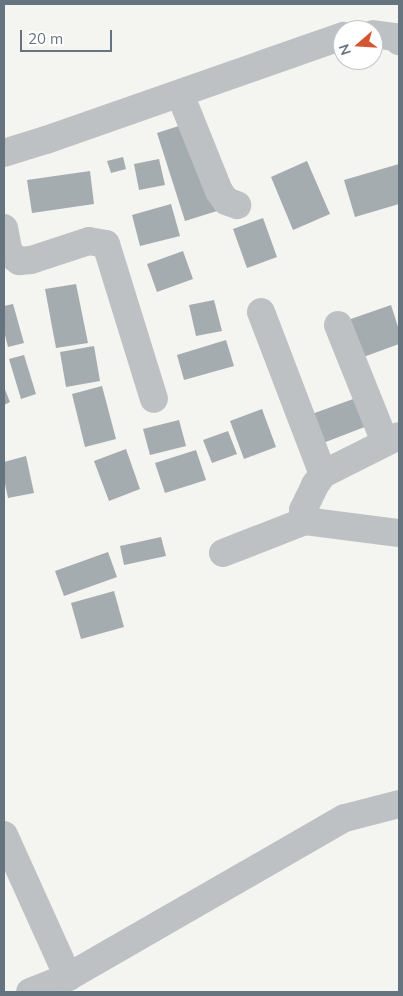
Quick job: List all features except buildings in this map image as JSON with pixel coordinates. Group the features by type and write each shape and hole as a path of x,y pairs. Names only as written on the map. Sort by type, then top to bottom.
{"street":[{"path":"383,35 395,37 399,41"},
{"path":"4,153 180,94 333,40"},
{"path":"180,94 219,190 226,201 238,205"},
{"path":"4,228 9,253 19,261 31,260 89,241 106,244 154,399"},
{"path":"261,312 324,474"},
{"path":"305,521 303,510 315,485 324,474 392,439 338,326"},
{"path":"223,553 305,521 399,533"},
{"path":"30,992 68,977 345,818 399,804"},
{"path":"4,835 68,977"}]}
